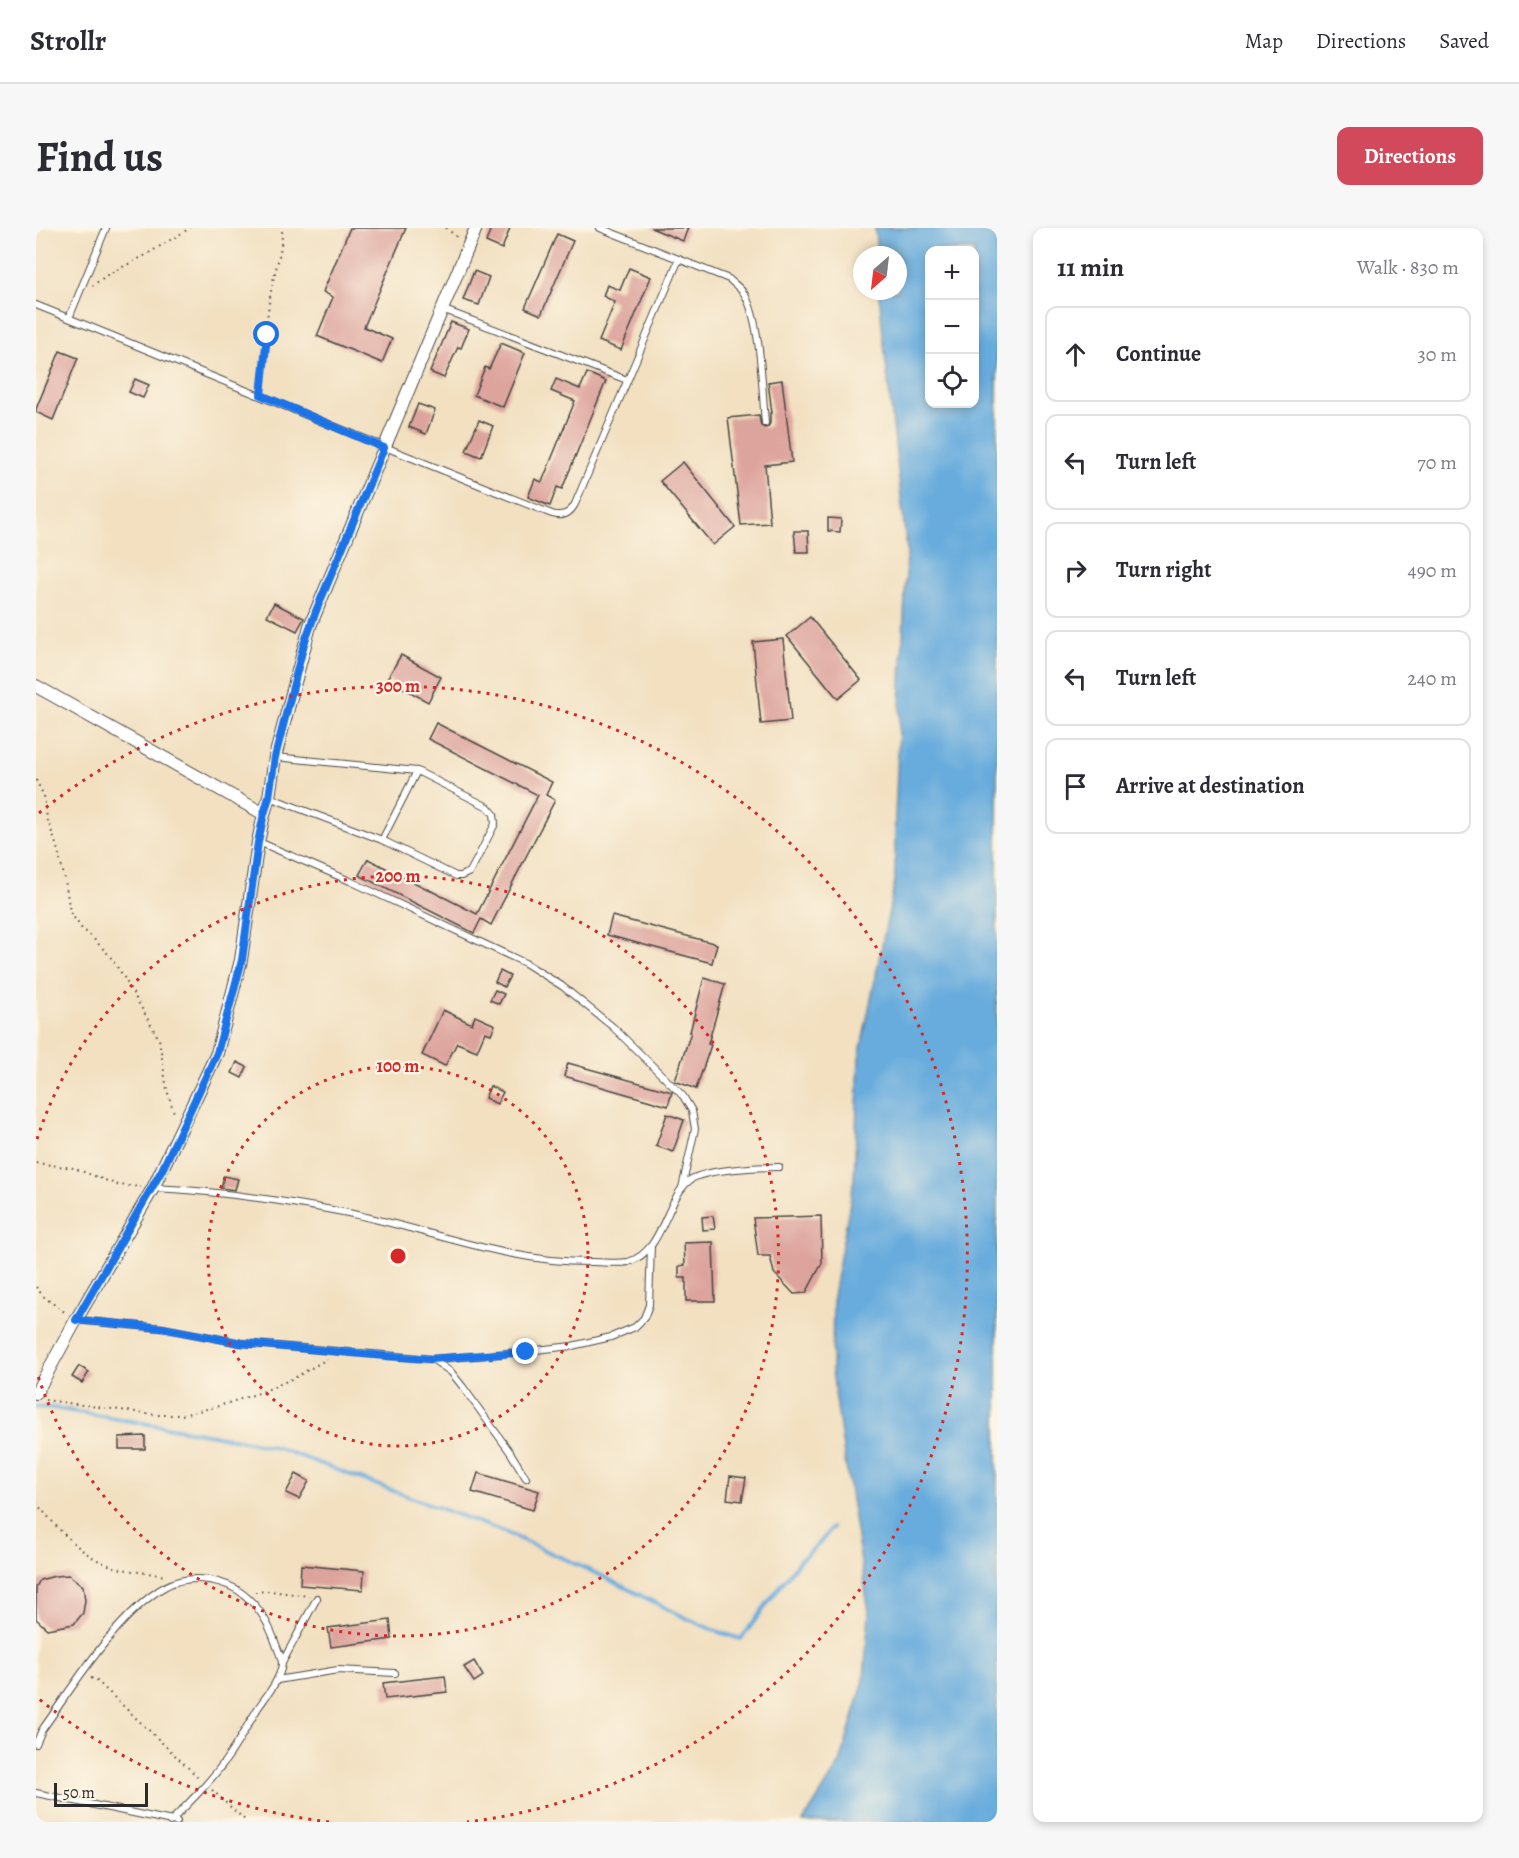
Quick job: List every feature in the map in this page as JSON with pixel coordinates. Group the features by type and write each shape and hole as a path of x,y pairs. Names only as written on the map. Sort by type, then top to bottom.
{"street":[{"path":"36,1393 153,1188 217,1053 242,960 258,842 269,797 275,757 310,626 476,228"},
{"path":"36,686 264,814"}],"lane":[{"path":"69,318 106,228"},
{"path":"600,228 729,279 744,293 752,310 757,339 765,423"},
{"path":"36,304 261,395 384,448 556,515 570,512 575,504 679,259"},
{"path":"442,309 627,380"},
{"path":"269,797 382,840 452,874 461,876 470,872 495,824 494,814 488,807 417,771 275,757"},
{"path":"382,840 417,771"},
{"path":"153,1188 200,1190 344,1212 508,1254 565,1262 628,1262 640,1255 651,1246 681,1189 695,1129 692,1111 683,1096 613,1026 562,986 525,963 350,881 258,842"},
{"path":"681,1189 692,1179 700,1176 746,1167 779,1167"},
{"path":"76,1320 162,1328 241,1343 431,1359 572,1346 610,1337 635,1327 644,1318 649,1305 651,1246"},
{"path":"431,1359 451,1372 463,1387 526,1478"},
{"path":"36,1744 42,1730 119,1626 168,1586 202,1579 228,1585 244,1594 257,1605 266,1618 282,1663"},
{"path":"36,1793 173,1822 229,1755 277,1680 282,1663 317,1598"},
{"path":"277,1680 338,1670 394,1673"}],"path":[{"path":"78,297 107,275 190,228"},
{"path":"261,395 267,316 282,245 282,228"},
{"path":"447,228 468,246"},
{"path":"36,780 44,796 47,818 57,846 70,912 82,929 109,955 159,1039 167,1090 174,1113"},
{"path":"36,1163 73,1168 118,1185 153,1188"},
{"path":"36,1287 43,1296 76,1320"},
{"path":"36,1399 158,1415 188,1414 262,1392 296,1377 339,1352"},
{"path":"36,1503 66,1536 88,1555 112,1566 164,1576"},
{"path":"244,1594 270,1591 317,1598"},
{"path":"81,1675 96,1680 247,1822"}],"water":[{"path":"875,228 997,228 997,1822 803,1822 840,1763 864,1680 869,1612 832,1371 833,1296 854,1180 859,1058 895,881 895,817 907,551 880,300 907,300 907,246 876,246"}],"building":[{"path":"350,228 406,228 364,327 392,339 382,363 317,336 333,297 323,292"},
{"path":"491,228 510,228 502,249 486,242"},
{"path":"651,228 688,228 683,241"},
{"path":"557,234 573,241 541,315 525,308"},
{"path":"629,268 651,277 621,350 599,341 615,302 603,296 607,285 620,290"},
{"path":"474,271 489,277 479,305 463,300"},
{"path":"451,322 469,329 444,378 430,372"},
{"path":"501,343 525,353 503,407 474,395 485,367 489,369"},
{"path":"60,351 78,358 53,420 36,412 36,409"},
{"path":"587,373 606,381 562,489 557,487 550,506 528,497 535,479 542,482 575,401 551,391 556,379 580,389"},
{"path":"135,379 149,385 143,398 129,392"},
{"path":"782,380 792,462 765,465 770,523 741,525 728,418 759,415 761,426 768,427 770,413 772,413 768,382"},
{"path":"418,404 435,410 426,434 409,427"},
{"path":"479,420 493,426 481,457 466,451"},
{"path":"683,462 735,527 713,545 660,481"},
{"path":"828,518 841,519 840,532 828,531"},
{"path":"794,531 808,531 809,552 796,552"},
{"path":"274,603 304,618 297,631 267,616"},
{"path":"810,617 861,680 838,699 787,636"},
{"path":"783,639 791,721 761,724 753,642"},
{"path":"401,655 441,677 428,702 387,679"},
{"path":"436,723 552,782 546,795 555,800 491,925 481,919 474,933 359,875 368,859 477,914 538,795 428,739"},
{"path":"612,916 717,944 712,963 607,935"},
{"path":"500,971 510,976 504,987 495,982"},
{"path":"704,978 725,984 708,1044 711,1045 696,1089 675,1081 691,1032"},
{"path":"495,990 504,994 499,1004 490,1000"},
{"path":"443,1010 472,1024 475,1016 495,1025 491,1034 485,1032 477,1051 457,1043 445,1066 422,1055"},
{"path":"237,1062 247,1067 242,1078 232,1073"},
{"path":"568,1063 672,1092 668,1106 564,1076"},
{"path":"490,1086 503,1092 497,1104 485,1098"},
{"path":"667,1114 684,1120 673,1152 656,1146"},
{"path":"224,1176 238,1179 235,1190 221,1188"},
{"path":"713,1216 715,1229 703,1230 702,1217"},
{"path":"821,1216 822,1263 806,1293 794,1294 774,1273 770,1256 758,1256 753,1218"},
{"path":"713,1242 715,1301 686,1301 686,1278 679,1278 679,1266 685,1265 684,1243"},
{"path":"79,1366 89,1372 82,1383 72,1377"},
{"path":"145,1436 145,1449 119,1449 119,1437"},
{"path":"478,1473 539,1491 533,1510 472,1492"},
{"path":"296,1474 309,1481 299,1499 286,1493"},
{"path":"730,1476 746,1478 742,1501 727,1499"},
{"path":"301,1565 364,1571 363,1590 300,1585"},
{"path":"69,1575 83,1586 85,1600 83,1613 74,1624 47,1629 36,1619 36,1587 40,1580"},
{"path":"390,1620 392,1639 331,1647 328,1628"},
{"path":"474,1661 483,1676 474,1682 464,1667"},
{"path":"445,1676 447,1692 385,1699 383,1683"}],"waterway":[{"path":"36,1407 54,1408 278,1448 504,1532 600,1575 684,1617 741,1639 799,1561 818,1545 832,1528"}],"route":[{"path":"267,335 261,395 384,448 304,644 275,757 269,797 258,842 242,960 217,1053 153,1188 76,1320 162,1328 241,1343 386,1356 431,1359 526,1352"}]}
